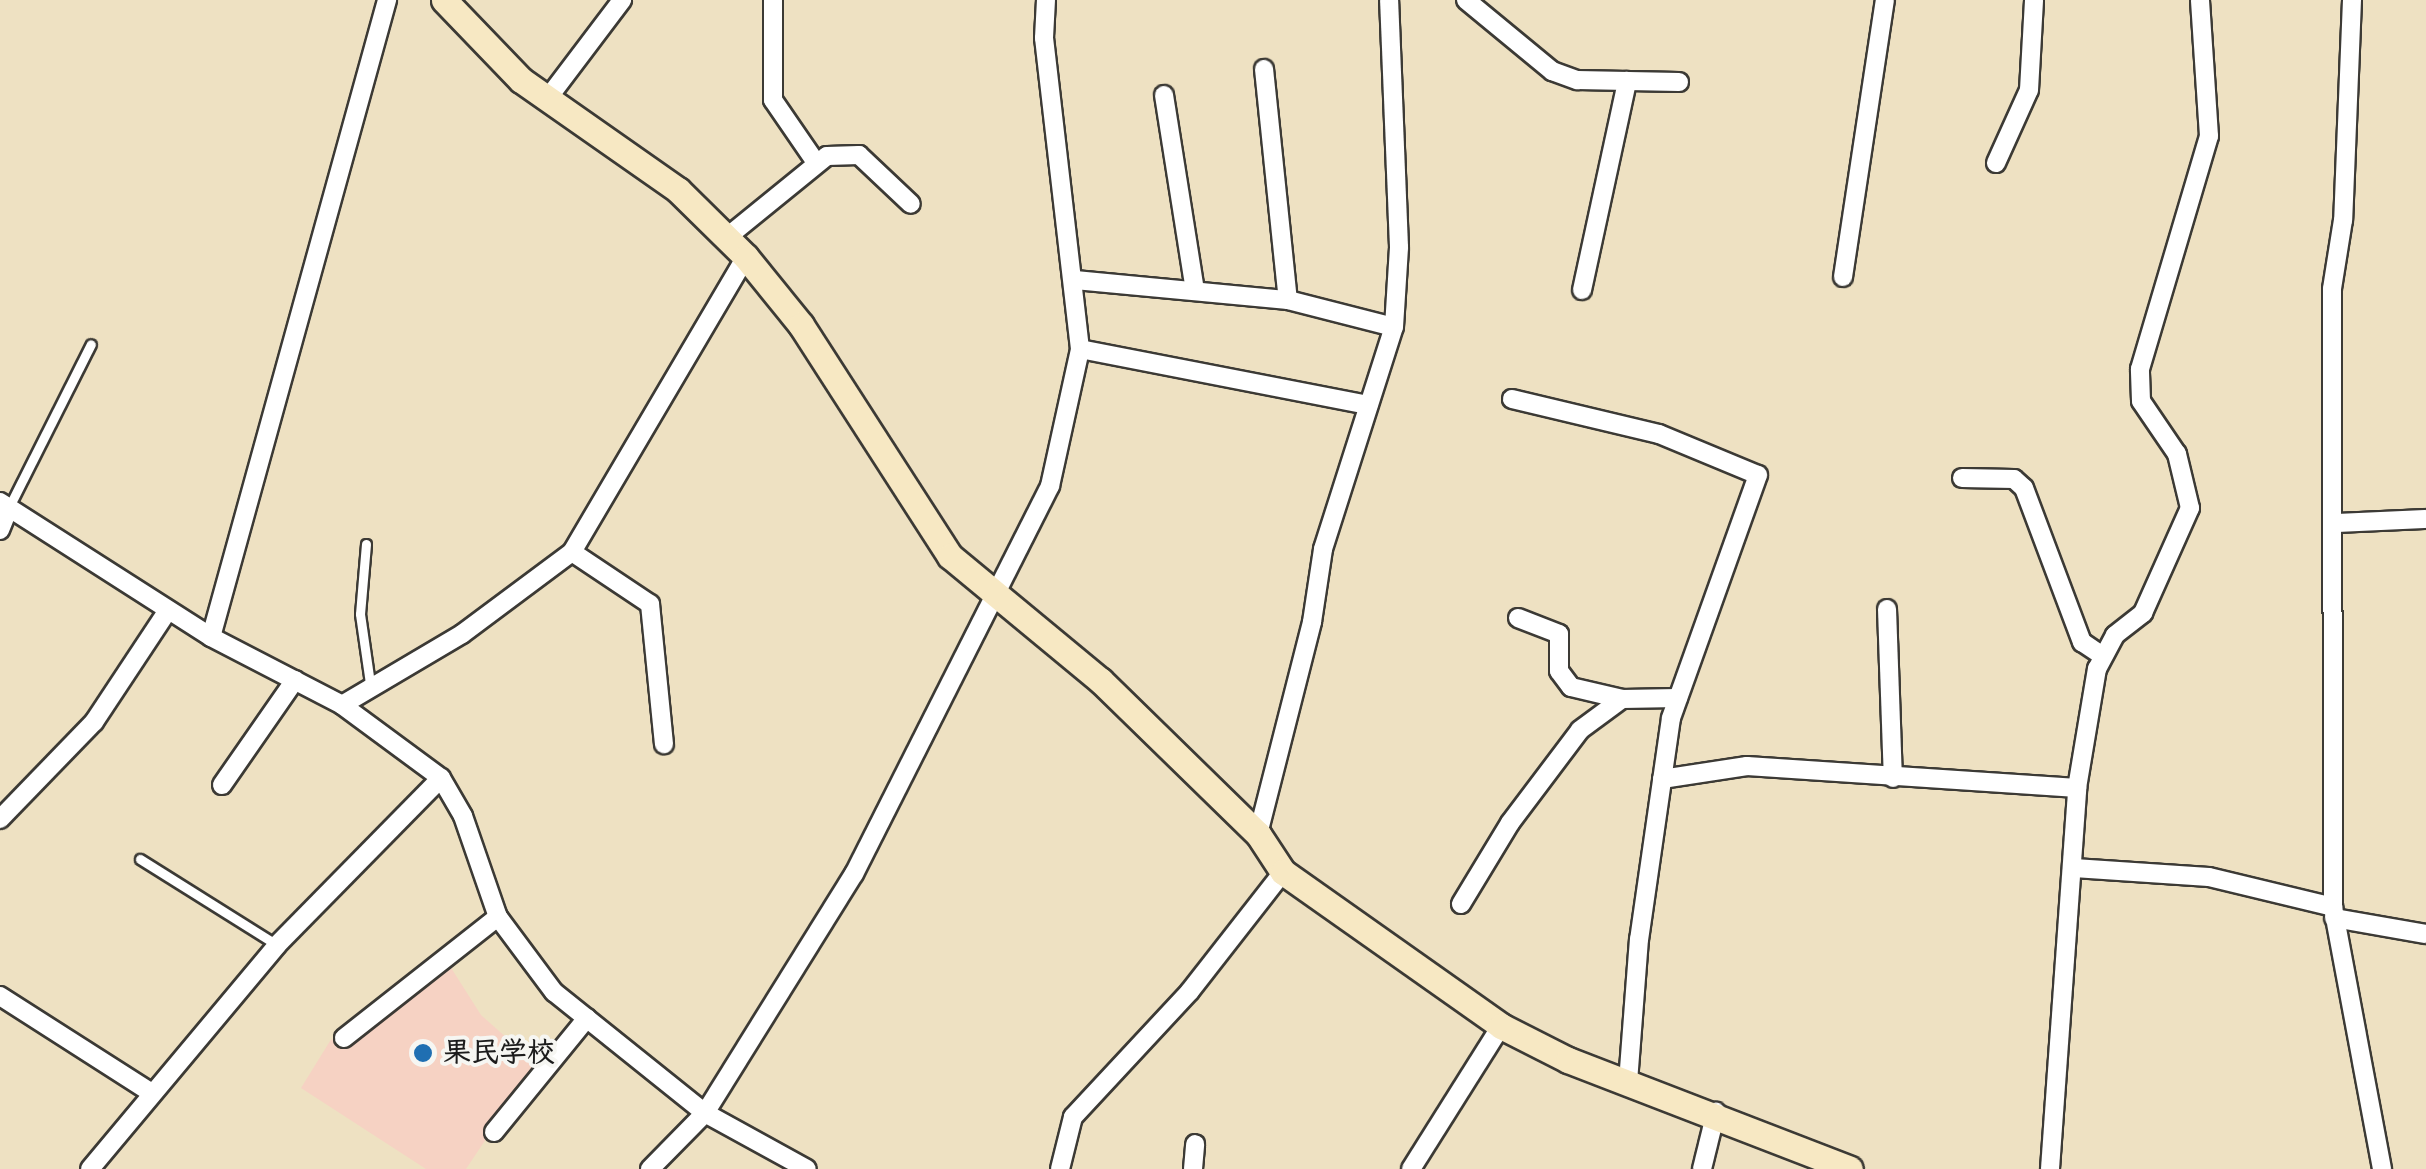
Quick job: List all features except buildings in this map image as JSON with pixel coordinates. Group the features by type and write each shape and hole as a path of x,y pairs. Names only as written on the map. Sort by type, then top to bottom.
{"street":[{"path":"211,637 387,0"},
{"path":"444,0 520,80 678,190 746,257 800,325 950,556 1100,680 1258,834 1282,872 1502,1026 1628,1082 1716,1112 1850,1169"},
{"path":"548,98 622,0"},
{"path":"773,0 773,100 814,161"},
{"path":"650,1169 705,1113 854,874 998,598 1050,486 1080,349 1076,280 1044,38 1046,0"},
{"path":"1258,834 1312,622 1323,549 1394,327 1399,246 1389,0"},
{"path":"1466,0 1552,71 1577,80 1679,82"},
{"path":"1843,276 1885,0"},
{"path":"1996,163 2029,90 2034,0"},
{"path":"2050,1169 2078,788 2102,656 2143,613 2190,508 2177,454 2141,401 2140,369 2208,136 2200,0"},
{"path":"2352,0 2343,220 2332,290 2333,913 2382,1169"},
{"path":"1264,70 1288,300"},
{"path":"1582,290 1627,81"},
{"path":"1164,94 1194,291"},
{"path":"726,238 814,161 860,155 911,204"},
{"path":"342,706 371,691 572,552 746,257"},
{"path":"1076,280 1288,300 1394,327"},
{"path":"1080,349 1369,405"},
{"path":"1512,399 1659,434 1758,474 1678,698 1662,779 1628,1082"},
{"path":"1962,478 2014,480 2024,488 2082,642 2102,656"},
{"path":"0,530 4,505 211,637 342,706 441,778 462,816 498,917 554,992 705,1113 807,1169"},
{"path":"2335,523 2426,519"},
{"path":"572,552 650,604 664,744"},
{"path":"1888,609 1893,778"},
{"path":"0,819 21,793 94,722 168,610"},
{"path":"1518,618 1560,634 1559,671 1571,687 1622,699 1678,698"},
{"path":"222,785 294,680"},
{"path":"1461,904 1510,823 1580,730 1622,699"},
{"path":"1662,779 1747,766 2078,788"},
{"path":"90,1169 150,1092 277,944 441,778"},
{"path":"0,791 21,793"},
{"path":"2074,868 2209,877 2333,913 2426,934"},
{"path":"1060,1169 1073,1118 1190,991 1282,872"},
{"path":"344,1038 498,917"},
{"path":"0,996 150,1092"},
{"path":"494,1132 587,1018"},
{"path":"1411,1169 1502,1026"},
{"path":"1702,1169 1716,1112"},
{"path":"1193,1169 1195,1144"}],"lane":[{"path":"4,505 91,344"},
{"path":"366,544 360,614 371,691"},
{"path":"140,859 277,944"}],"shaded area":[{"name":"果民学校","path":"441,952 481,1015 536,1064 466,1169 426,1169 301,1088 330,1041"}],"place":[{"name":"果民学校","path":"423,1053"}]}
